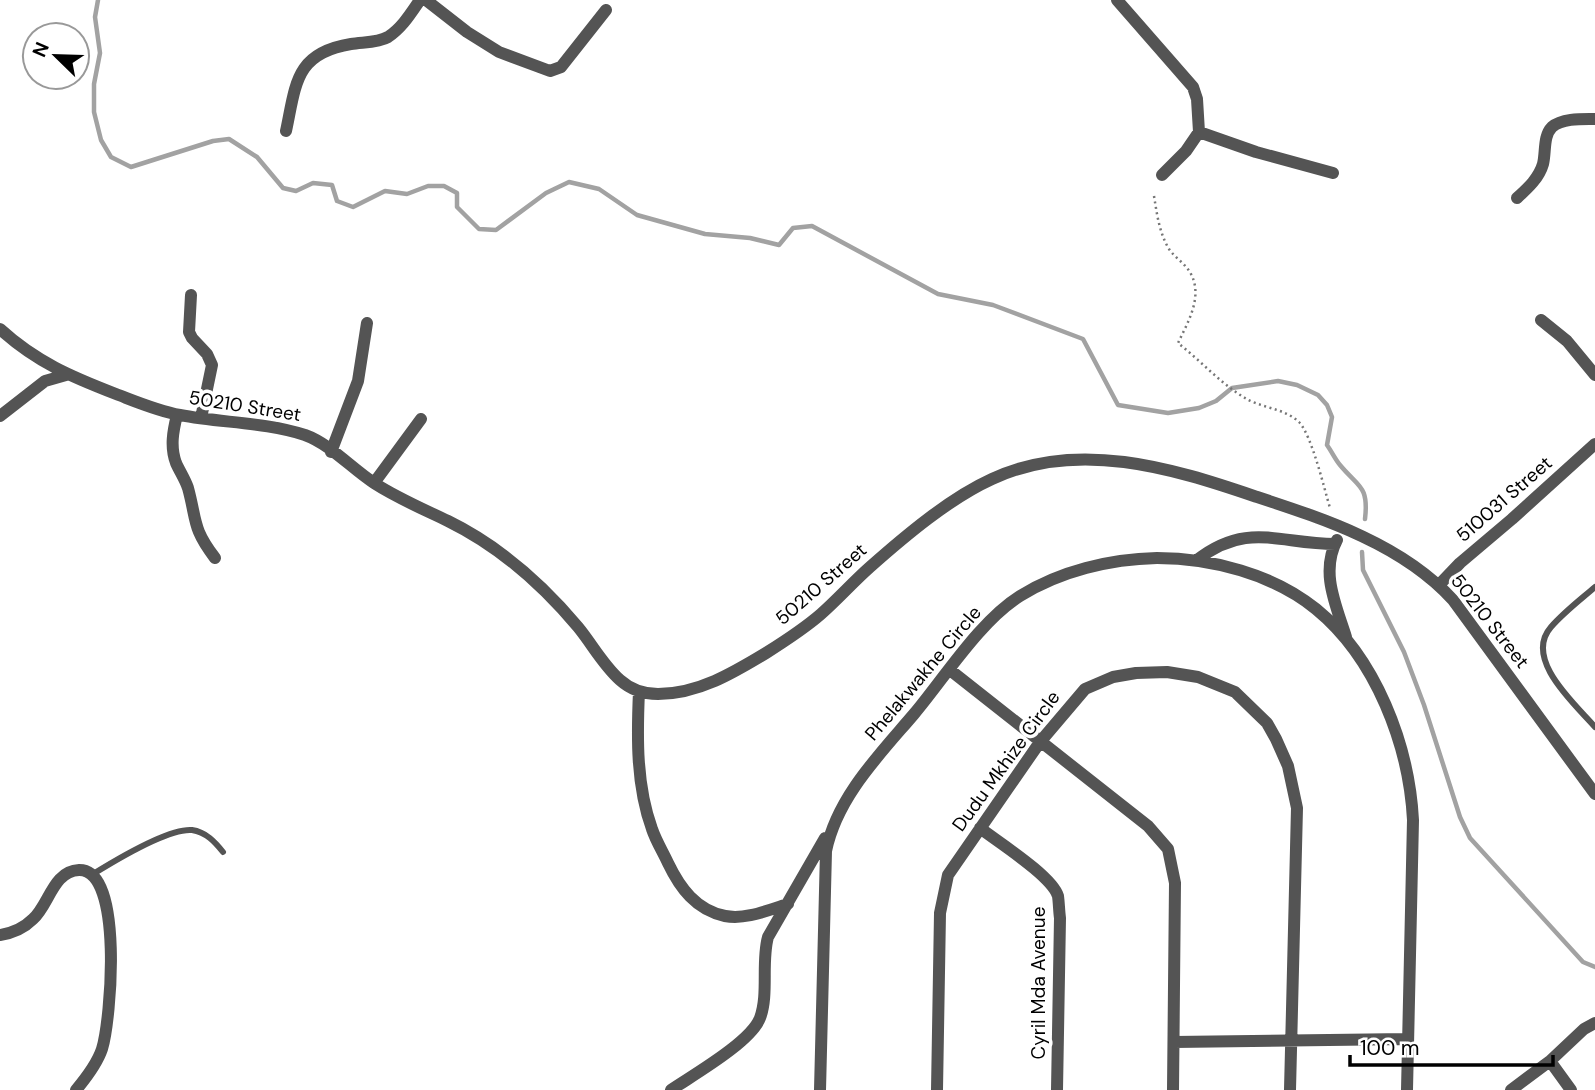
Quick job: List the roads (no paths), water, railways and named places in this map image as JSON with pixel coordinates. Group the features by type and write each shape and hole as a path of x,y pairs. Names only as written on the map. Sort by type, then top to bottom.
{"street":[{"path":"286,131 298,82 309,61 321,51 332,47 387,37 401,26 420,0"},
{"path":"426,0 467,32 499,52 550,71 561,67 606,10"},
{"path":"1117,0 1193,87 1197,99 1199,132 1162,175"},
{"path":"1517,198 1533,183 1540,171 1547,137 1553,126 1566,121 1595,119"},
{"path":"1199,132 1256,152 1332,173"},
{"path":"191,295 189,332 208,354 212,365 201,418"},
{"path":"1541,320 1567,341 1595,375"},
{"path":"331,452 358,381 367,323"},
{"name":"50210 Street","path":"0,329 28,353 66,375 177,415 256,425 301,434 316,440 374,483 471,532 503,553 564,611 619,679 639,691 653,695 691,690 738,670 778,646 821,614 902,540 992,479 1041,463 1071,459 1141,464 1191,475 1321,518 1413,563 1439,585 1461,611 1595,794"},
{"path":"0,416 45,381 66,375"},
{"path":"177,415 173,432 173,453 185,480 195,527 200,539 215,558"},
{"path":"374,483 421,419"},
{"name":"510031 Street","path":"1439,585 1460,563 1595,444"},
{"path":"1339,527 1328,561 1348,644"},
{"path":"1197,560 1213,547 1229,540 1248,537 1335,544"},
{"name":"Phelakwakhe Circle","path":"820,1090 825,866 828,838 843,805 996,615 1037,586 1091,567 1146,558 1197,560 1281,586 1317,610 1348,644 1367,670 1393,721 1410,783 1413,820 1407,1090"},
{"path":"950,670 1149,826 1168,849 1175,883 1173,1090"},
{"name":"Dudu Mkhize Circle","path":"937,1090 942,894 948,875 1040,742 1085,690 1113,677 1167,672 1222,684 1235,692 1267,723 1288,766 1297,808 1290,1090"},
{"path":"639,691 639,748 644,802 652,831 687,895 699,905 724,916 751,915 788,904"},
{"path":"671,1090 741,1041 760,1018 768,937 833,824"},
{"name":"Cyril Mda Avenue","path":"980,828 1042,876 1058,895 1060,918 1057,1090"},
{"path":"0,935 22,928 35,919 60,878 68,872 82,870 93,874 101,884 108,916 111,959 108,1018 102,1049 76,1090"},
{"path":"1511,1090 1550,1061 1584,1028 1595,1023"},
{"path":"1174,1042 1407,1039"},
{"path":"1550,1061 1571,1090"}],"lane":[{"path":"1595,587 1549,628 1542,650 1547,667 1595,727"},
{"path":"93,874 156,840 187,831 204,834 223,852"}],"waterway":[{"path":"98,0 95,17 100,53 94,84 94,112 101,140 111,157 131,167 213,141 229,139 257,157 283,188 296,191 313,183 332,185 337,201 353,207 385,191 407,194 428,186 444,186 457,193 457,207 479,229 496,230 546,193 569,182 599,189 637,215 705,234 750,238 779,245 793,228 812,226 938,294 993,305 1083,339 1118,405 1168,413 1199,408 1216,401 1232,388 1278,381 1297,385 1318,395 1327,405 1332,417 1327,445 1338,463 1364,493 1365,519"},
{"path":"1362,552 1363,570 1404,652 1460,817 1470,838 1583,962 1595,967"}]}
